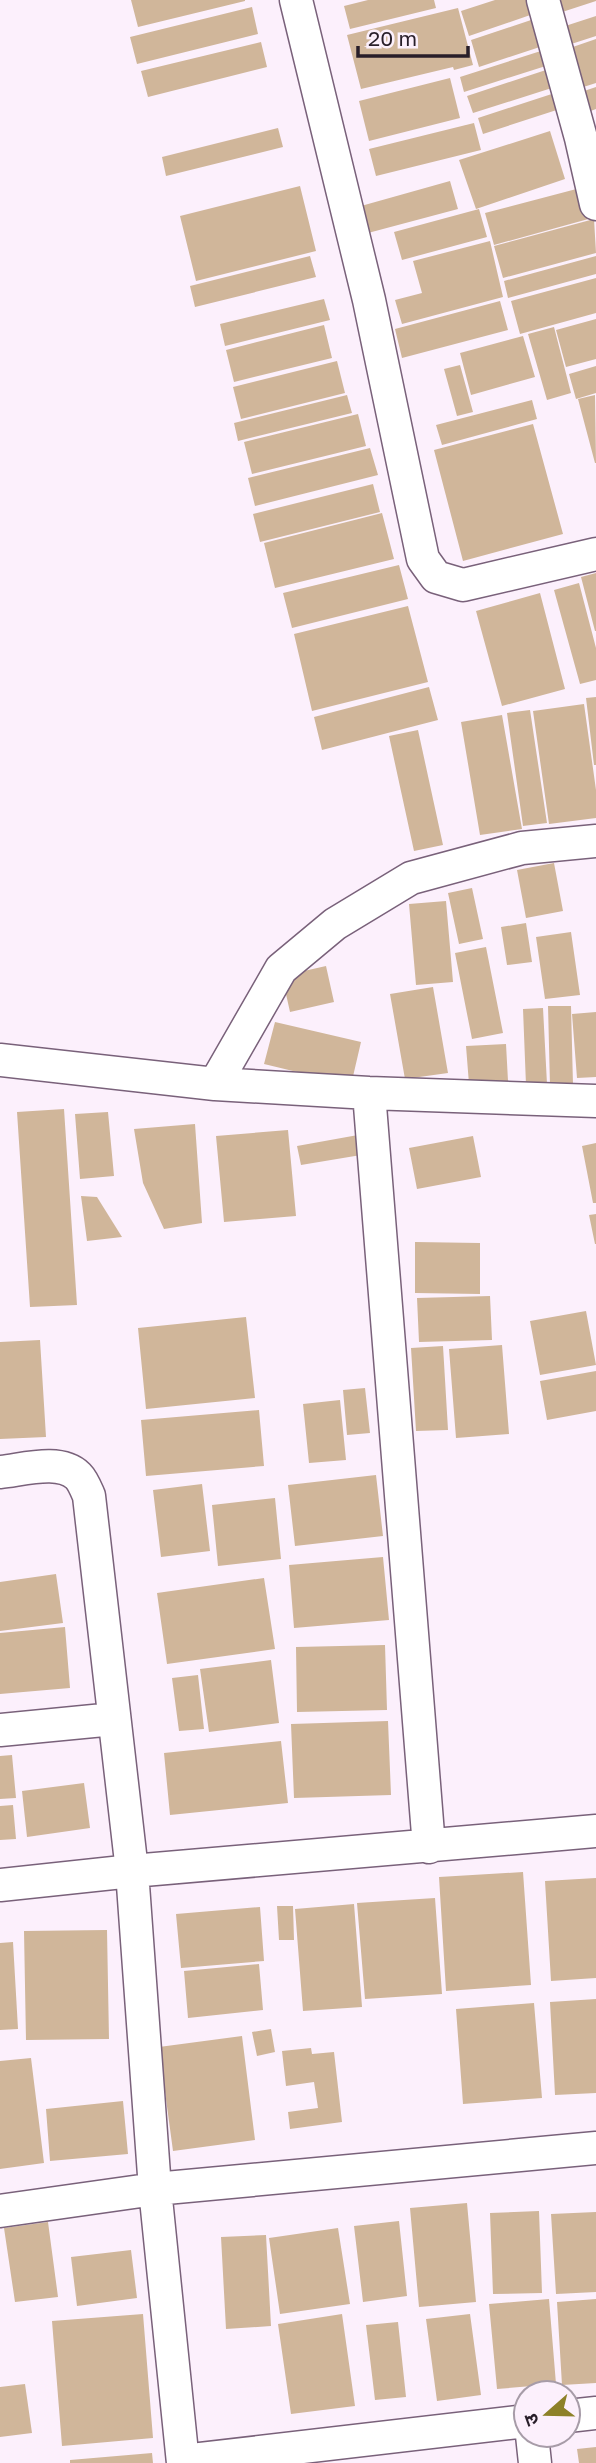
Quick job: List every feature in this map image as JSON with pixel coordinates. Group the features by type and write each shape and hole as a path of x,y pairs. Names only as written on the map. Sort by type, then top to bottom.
{"street":[{"path":"296,0 369,300 423,559 436,577 463,585 596,554"},
{"path":"543,0 582,138 596,204"},
{"path":"215,1084 281,969 335,924 411,878 522,848 596,841"},
{"path":"0,1060 215,1084 369,1093 596,1101"},
{"path":"369,1093 429,1847"},
{"path":"0,1472 58,1466 70,1469 80,1478 89,1496 132,1871 155,2189 183,2462 512,2423"},
{"path":"0,1730 114,1719"},
{"path":"0,1885 596,1831"},
{"path":"0,2211 155,2189 596,2148"}],"building":[{"path":"131,0 245,0 245,1 138,27"},
{"path":"368,0 434,0 436,8 350,29 344,6"},
{"path":"495,0 536,0 539,12 469,36 461,11"},
{"path":"547,0 596,0 596,1 553,15"},
{"path":"252,7 258,34 137,64 130,37"},
{"path":"458,8 473,65 454,70 453,67 361,89 347,35"},
{"path":"543,16 552,43 479,67 471,40"},
{"path":"596,16 596,36 562,47 556,29"},
{"path":"596,39 596,83 574,90 564,50"},
{"path":"261,42 267,67 148,97 141,71"},
{"path":"547,49 552,64 464,92 460,77"},
{"path":"552,68 558,86 473,113 467,96"},
{"path":"450,78 460,118 369,141 359,101"},
{"path":"596,87 596,109 585,113 578,93"},
{"path":"564,90 569,106 483,134 478,118"},
{"path":"474,123 481,150 376,176 369,149"},
{"path":"278,128 283,147 166,176 162,157"},
{"path":"550,131 565,179 476,209 459,160"},
{"path":"450,181 458,209 368,233 361,206"},
{"path":"300,186 316,251 196,281 180,216"},
{"path":"584,187 592,218 494,245 485,213"},
{"path":"479,209 487,237 402,260 394,232"},
{"path":"594,219 596,253 503,278 494,246"},
{"path":"490,241 503,297 402,324 395,300 422,293 413,261"},
{"path":"310,256 316,277 195,307 190,286"},
{"path":"596,256 596,274 508,298 504,281"},
{"path":"596,278 596,313 520,334 511,301"},
{"path":"324,299 330,320 225,346 220,324"},
{"path":"500,301 508,330 402,358 395,329"},
{"path":"596,319 596,359 566,367 556,330"},
{"path":"324,325 332,358 234,382 226,350"},
{"path":"554,327 571,393 547,400 528,334"},
{"path":"523,336 535,377 471,395 460,353"},
{"path":"337,361 345,393 241,419 233,387"},
{"path":"460,365 473,412 457,416 444,369"},
{"path":"596,366 596,393 576,399 569,374"},
{"path":"347,395 352,413 238,441 234,423"},
{"path":"595,395 596,463 578,399"},
{"path":"532,400 537,419 442,445 436,425"},
{"path":"358,414 366,446 252,474 244,442"},
{"path":"533,424 563,534 463,561 434,450"},
{"path":"370,448 378,475 255,506 248,478"},
{"path":"373,484 380,512 260,542 253,514"},
{"path":"382,513 394,559 275,588 264,543"},
{"path":"399,565 408,599 292,628 283,593"},
{"path":"596,573 596,631 595,631 581,577"},
{"path":"579,583 596,648 596,680 580,684 554,590"},
{"path":"540,593 565,689 502,706 476,611"},
{"path":"408,606 428,682 312,711 294,634"},
{"path":"429,687 438,720 322,750 314,717"},
{"path":"596,697 596,765 594,765 586,698"},
{"path":"584,704 596,790 596,818 549,824 533,711"},
{"path":"530,710 547,823 523,826 507,713"},
{"path":"502,715 522,829 480,835 461,722"},
{"path":"418,730 443,845 414,851 389,736"},
{"path":"554,863 563,911 526,918 517,870"},
{"path":"472,888 483,939 459,944 448,893"},
{"path":"446,901 453,982 416,985 409,904"},
{"path":"526,923 532,962 507,965 501,927"},
{"path":"571,932 580,995 545,999 536,937"},
{"path":"486,947 503,1033 472,1039 455,953"},
{"path":"326,966 334,1002 290,1012 282,976"},
{"path":"433,987 448,1073 405,1079 390,994"},
{"path":"548,1006 571,1006 573,1085 550,1086"},
{"path":"543,1008 547,1084 526,1085 523,1009"},
{"path":"596,1012 596,1077 577,1078 572,1014"},
{"path":"275,1022 361,1042 351,1085 264,1064"},
{"path":"506,1044 508,1081 469,1084 466,1046"},
{"path":"64,1109 77,1305 30,1307 17,1112"},
{"path":"108,1112 114,1176 80,1179 75,1114"},
{"path":"195,1124 202,1223 164,1229 143,1183 134,1129"},
{"path":"288,1130 296,1216 224,1222 216,1136"},
{"path":"358,1135 361,1155 301,1165 297,1146"},
{"path":"473,1136 481,1177 417,1189 409,1148"},
{"path":"596,1143 596,1203 593,1203 582,1146"},
{"path":"81,1196 97,1197 122,1237 87,1241"},
{"path":"596,1214 596,1244 595,1244 589,1215"},
{"path":"415,1242 480,1243 480,1294 415,1293"},
{"path":"490,1296 492,1340 419,1342 417,1298"},
{"path":"586,1311 596,1365 540,1375 530,1321"},
{"path":"246,1317 255,1398 146,1409 138,1328"},
{"path":"40,1340 46,1437 0,1439 0,1342"},
{"path":"502,1345 509,1434 456,1438 449,1349"},
{"path":"443,1346 448,1430 416,1431 411,1348"},
{"path":"596,1371 596,1411 547,1420 540,1381"},
{"path":"365,1388 370,1433 347,1435 343,1390"},
{"path":"340,1400 346,1460 309,1463 303,1404"},
{"path":"259,1410 264,1466 146,1476 141,1420"},
{"path":"376,1475 383,1536 295,1546 288,1485"},
{"path":"202,1484 210,1551 161,1557 153,1490"},
{"path":"275,1498 281,1559 218,1566 212,1505"},
{"path":"383,1557 389,1620 294,1628 289,1565"},
{"path":"56,1574 63,1623 0,1631 0,1582"},
{"path":"264,1578 275,1649 167,1664 157,1593"},
{"path":"65,1627 70,1688 0,1694 0,1633"},
{"path":"385,1645 387,1710 297,1712 296,1647"},
{"path":"271,1660 279,1723 209,1732 200,1669"},
{"path":"198,1675 204,1729 179,1731 172,1678"},
{"path":"388,1721 391,1795 294,1798 291,1724"},
{"path":"281,1741 288,1803 170,1815 164,1753"},
{"path":"12,1755 16,1798 0,1799 0,1756"},
{"path":"84,1783 90,1828 27,1837 22,1791"},
{"path":"13,1805 16,1839 0,1840 0,1806"},
{"path":"523,1872 531,1985 446,1991 439,1877"},
{"path":"596,1878 596,1978 551,1981 545,1881"},
{"path":"435,1898 442,1994 365,1999 357,1903"},
{"path":"354,1904 362,2007 303,2011 295,1909"},
{"path":"277,1906 293,1906 294,1940 279,1940"},
{"path":"260,1907 264,1961 181,1968 176,1914"},
{"path":"107,1930 109,2039 26,2040 24,1931"},
{"path":"13,1942 18,2029 0,2030 0,1943"},
{"path":"259,1964 263,2010 188,2018 184,1971"},
{"path":"596,1999 596,2093 555,2095 550,2002"},
{"path":"534,2003 542,2098 463,2104 456,2009"},
{"path":"271,2029 275,2052 257,2056 252,2032"},
{"path":"242,2036 255,2140 173,2151 159,2047"},
{"path":"311,2048 312,2054 334,2052 342,2122 290,2129 288,2112 318,2108 314,2082 286,2086 282,2051"},
{"path":"31,2058 44,2163 0,2169 0,2061"},
{"path":"123,2101 128,2154 50,2161 46,2109"},
{"path":"467,2203 476,2302 419,2307 410,2208"},
{"path":"539,2211 542,2293 493,2294 490,2213"},
{"path":"596,2212 596,2292 556,2294 551,2214"},
{"path":"399,2221 407,2296 363,2302 354,2226"},
{"path":"48,2222 58,2297 15,2302 4,2228"},
{"path":"338,2228 350,2304 280,2314 269,2238"},
{"path":"266,2235 271,2326 226,2329 221,2237"},
{"path":"131,2250 137,2298 77,2306 71,2257"},
{"path":"549,2299 556,2379 512,2379 512,2388 497,2389 489,2304"},
{"path":"596,2299 596,2383 582,2384 582,2379 562,2379 557,2302"},
{"path":"143,2314 153,2438 62,2446 52,2321"},
{"path":"342,2314 355,2406 291,2414 278,2324"},
{"path":"470,2314 481,2395 437,2401 426,2319"},
{"path":"398,2322 406,2397 375,2400 366,2325"},
{"path":"25,2384 32,2433 0,2437 0,2387"},
{"path":"596,2447 596,2463 579,2463 577,2449"},
{"path":"152,2453 153,2463 70,2463 70,2460"}]}
